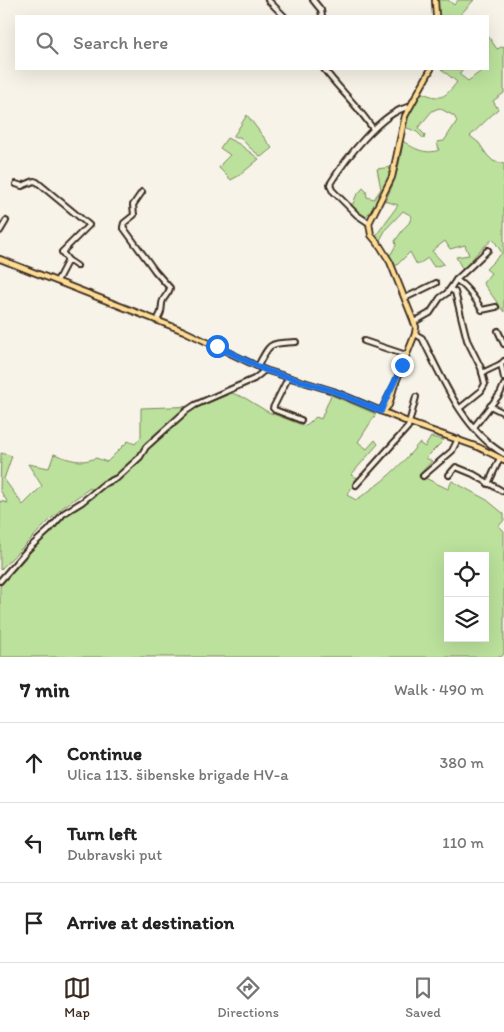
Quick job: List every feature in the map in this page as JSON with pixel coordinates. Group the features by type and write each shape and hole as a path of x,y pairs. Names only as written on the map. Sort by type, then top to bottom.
{"main road":[{"path":"435,0 436,15"},
{"path":"382,411 389,405 415,334 414,322 405,298 390,262 371,235 369,223 392,177 402,126 409,107 430,70"},
{"path":"0,259 157,320 217,346 265,370 333,391 397,418 458,439 503,458"},
{"path":"382,411 386,399 394,387"},
{"path":"389,405 392,413 397,418"}],"street":[{"path":"268,0 283,15"},
{"path":"313,0 321,10 322,15"},
{"path":"325,70 373,129"},
{"path":"369,223 357,215 332,190 330,184 373,129 389,115 401,108 409,107"},
{"path":"16,184 22,186 34,181 37,182 89,224 62,252 68,260 77,266"},
{"path":"142,192 133,205 134,215 124,223 123,227 155,271 170,288 169,293 162,301 162,312 157,320"},
{"path":"0,231 6,221"},
{"path":"414,322 430,313 456,280 488,250"},
{"path":"57,281 68,260"},
{"path":"456,280 461,282 482,310 496,307"},
{"path":"405,298 436,283"},
{"path":"450,289 455,292 457,297 467,340 485,384 484,388 460,408"},
{"path":"498,331 504,344"},
{"path":"415,334 422,338 460,408 474,427 503,458 488,484"},
{"path":"364,341 406,355"},
{"path":"258,366 271,345 279,342 296,342"},
{"path":"482,373 502,363 504,378"},
{"path":"0,581 28,549 64,513 82,502 104,484 117,478 140,456 146,447 186,411 254,379 265,370"},
{"path":"288,378 273,408 301,420"},
{"path":"474,427 500,394 504,384"},
{"path":"356,486 404,432 410,423 416,397"},
{"path":"490,406 504,413"},
{"path":"423,476 452,451 458,439"},
{"path":"448,474 456,467 502,491"}],"green space":[{"path":"437,0 448,0 454,5 458,0 474,0 460,15 438,15"},
{"path":"489,37 497,49 504,46 504,93 493,101 498,109 470,136 479,143 493,161 504,164 504,312 483,283 491,273 486,269 502,253 493,239 478,252 463,270 456,257 469,255 465,245 450,249 445,241 432,251 444,264 434,267 428,258 417,265 410,252 395,267 388,255 391,254 396,245 395,241 412,216 403,211 386,229 379,242 375,237 398,205 385,201 397,172 403,141 420,150 429,152 439,150 437,142 444,141 457,121 454,116 439,108 432,111 418,128 425,135 424,139 417,132 405,127 411,109 420,92 437,97 445,95 457,82 442,70 462,70 459,74 468,81 483,70 489,70"},
{"path":"247,115 272,148 261,157 240,137 233,137"},
{"path":"227,138 239,144 259,159 231,180 219,168 230,155 220,148"},
{"path":"392,167 381,194 368,215 364,218 357,213 351,204 353,204 356,196 363,188 366,191 367,197 374,199 381,189 377,169"},
{"path":"232,393 245,398 268,412 305,426 316,417 321,419 331,395 376,414 358,442 367,449 375,440 378,444 351,475 358,478 347,495 356,500 390,474 419,443 425,447 431,437 444,440 426,458 432,461 419,475 448,489 452,481 487,500 504,514 504,520 499,526 504,531 504,654 501,657 0,657 0,586 59,521 96,496 90,488 62,508 0,570 0,501 8,503 0,490 1,453 12,456 4,479 23,505 42,486 28,464 49,468 54,454 75,461 96,458 107,462 128,441 135,444 141,437 141,408 199,406"}],"route":[{"path":"217,346 265,370 333,391 381,411 394,387 402,365"}]}
